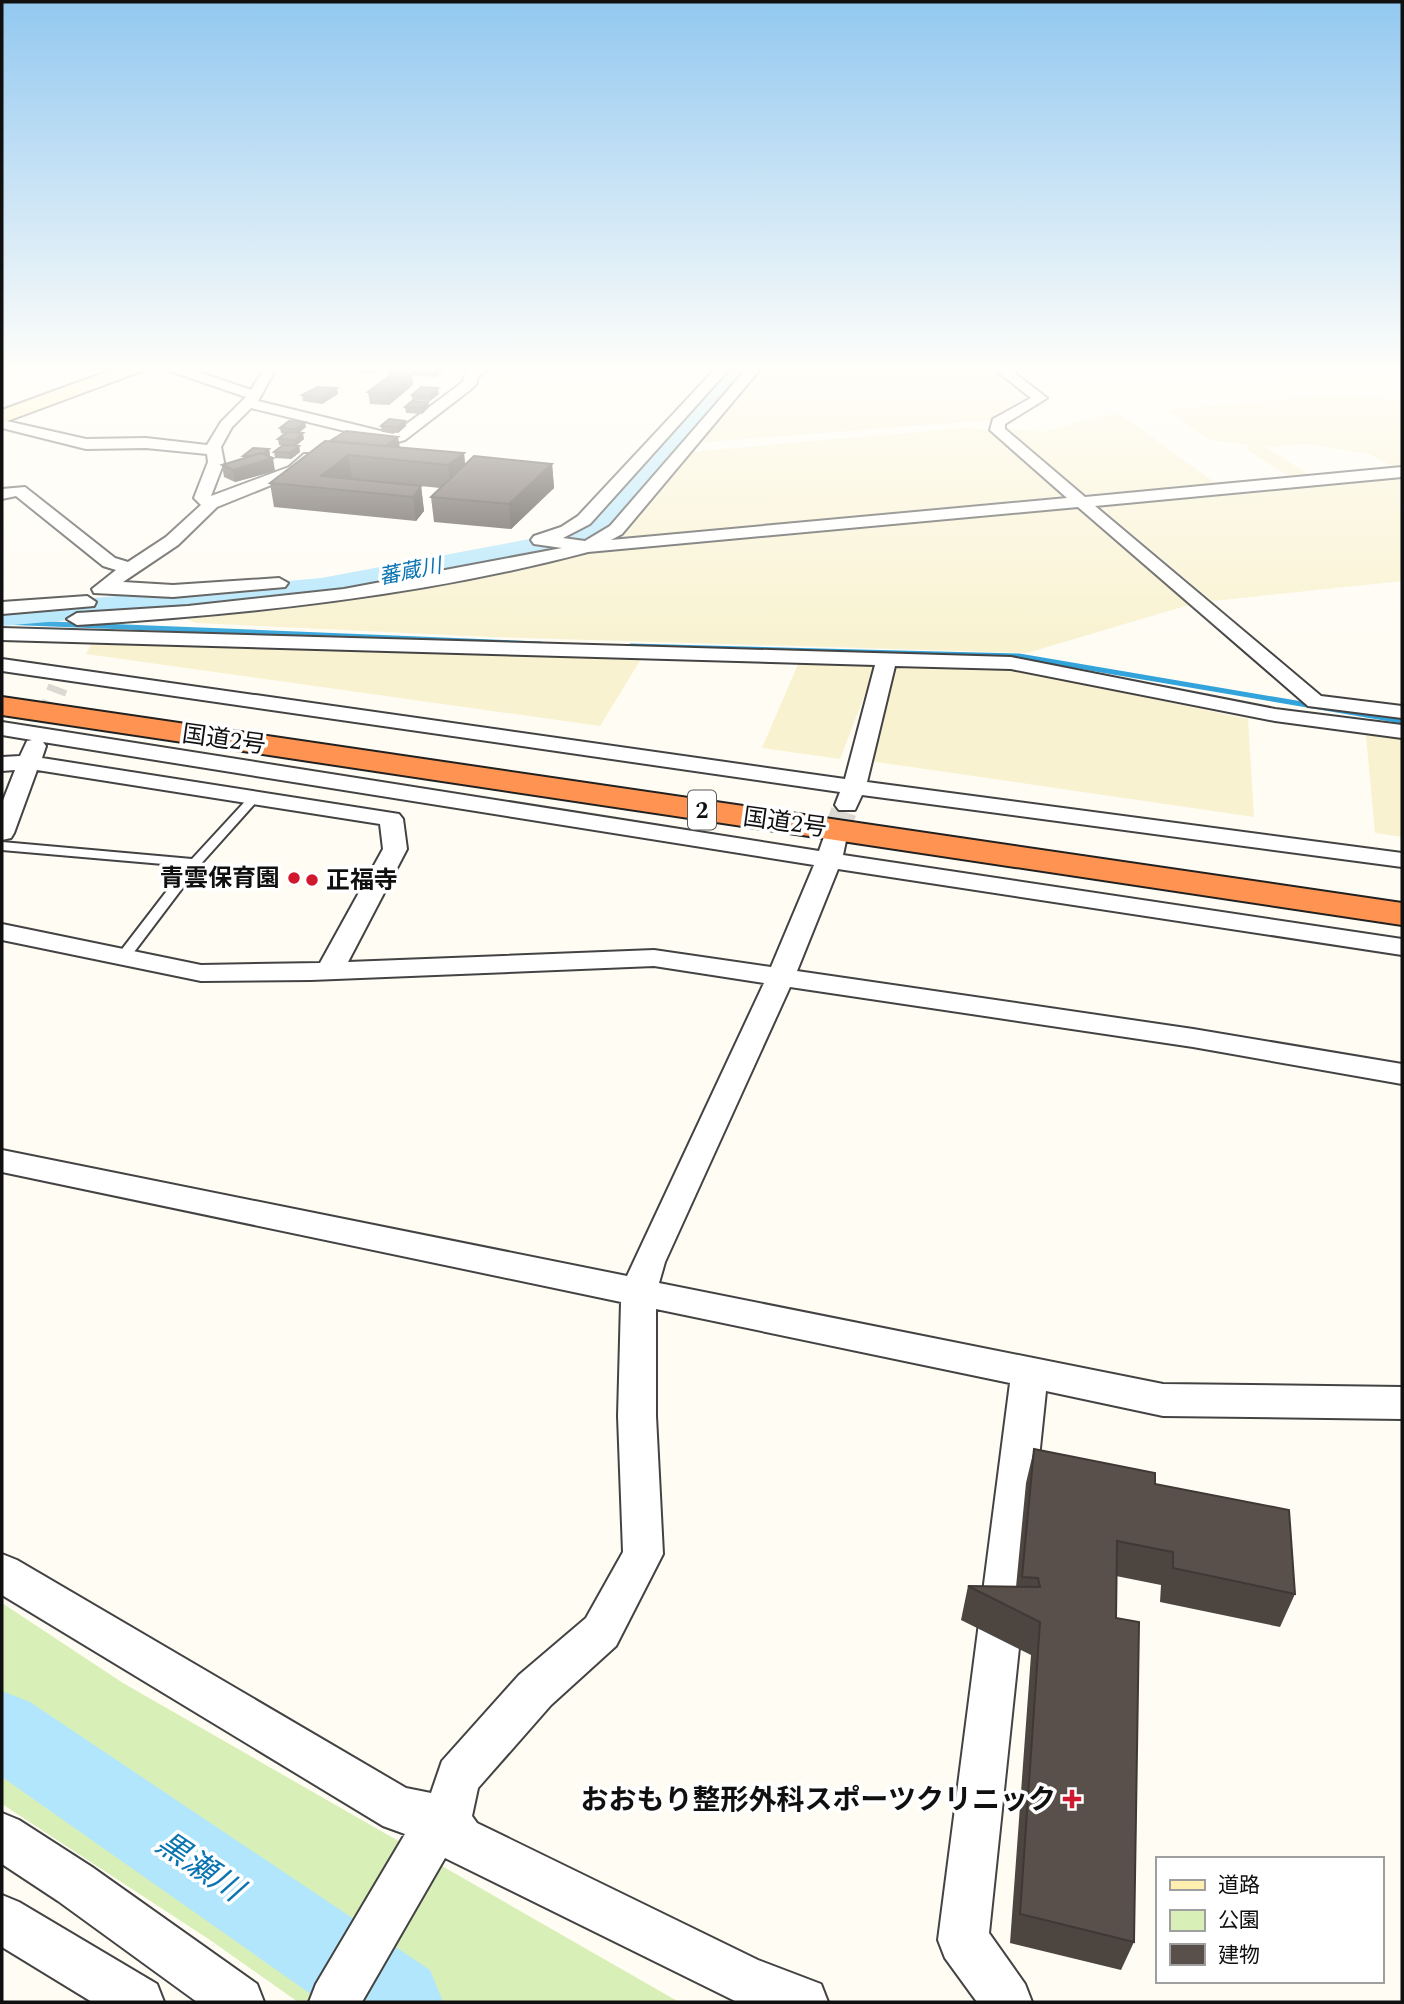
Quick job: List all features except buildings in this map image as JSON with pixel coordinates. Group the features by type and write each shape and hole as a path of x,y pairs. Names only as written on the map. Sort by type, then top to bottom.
{"highway":[{"name":"国道2号","path":"2,706 1402,914"}],"street":[{"path":"211,504 202,498 216,461"},
{"path":"63,680 79,617 104,586 183,535 211,504 295,470 305,461"},
{"path":"328,579 543,541 584,520 640,461"},
{"path":"543,541 587,547 616,530 673,461"},
{"path":"1032,461 1315,702 1402,712"},
{"path":"638,463 668,466"},
{"path":"2,634 79,617 188,612 344,595 550,557 587,547 1402,472"},
{"path":"2,494 19,490 109,562 131,569"},
{"path":"104,586 173,591 300,582"},
{"path":"2,608 79,617 887,659 1012,663 1275,715 1402,732"},
{"path":"850,796 887,659"},
{"path":"2,665 63,680 850,796 1402,860"},
{"path":"2,832 27,761 43,728"},
{"path":"2,729 43,728 832,848 1402,947"},
{"path":"2,764 27,761 391,819 395,849 330,970"},
{"path":"334,2002 440,1826 458,1777 535,1690 601,1632 643,1554 637,1416 639,1292 648,1262 780,978 832,848"},
{"path":"2,932 201,973 653,958 1193,1038 1402,1074"},
{"path":"2,1161 1163,1400 1402,1403"},
{"path":"1007,2002 963,1940 1029,1374"},
{"path":"2,1573 399,1810 440,1826 460,1840 747,1981 803,2002"},
{"path":"2,1837 75,1884 239,2002"},
{"path":"2,1919 139,2002"}],"lane":[{"path":"123,957 195,863 255,797"},
{"path":"2,846 195,863"}],"shaded area":[{"path":"681,461 1024,461 1070,501 636,541 617,536"},
{"path":"1040,461 1184,461 1214,482 1213,484 1080,495"},
{"path":"1263,461 1287,461 1309,475 1289,477"},
{"path":"1381,461 1402,461 1402,468 1395,468"},
{"path":"1402,476 1402,581 1212,601 1099,506"},
{"path":"1080,508 1192,604 1027,653 492,637 196,623 185,618 508,569 588,552"},
{"path":"94,639 641,659 600,726 86,654"},
{"path":"799,662 877,663 840,759 762,748"},
{"path":"898,664 1014,669 1248,719 1254,817 863,760"},
{"path":"1366,735 1402,739 1402,837 1375,833"}],"green space":[{"path":"2,1603 123,1683 679,2002 298,2002 210,1940 2,1804"}],"waterway":[{"name":"蕃蔵川","path":"2,616 321,588 532,550 577,539 600,530 658,461"},
{"path":"2,622 541,644"},
{"path":"631,646 1019,656 1402,721"},
{"name":"黒瀬川","path":"2,1730 398,2002"}],"tunnel":[{"path":"45,721 58,687"},
{"path":"835,836 846,805"}],"place":[{"name":"青雲保育園","path":"294,878"},
{"name":"正福寺","path":"312,880"},
{"name":"おおもり整形外科スポーツクリニック","path":"1072,1799"}]}
